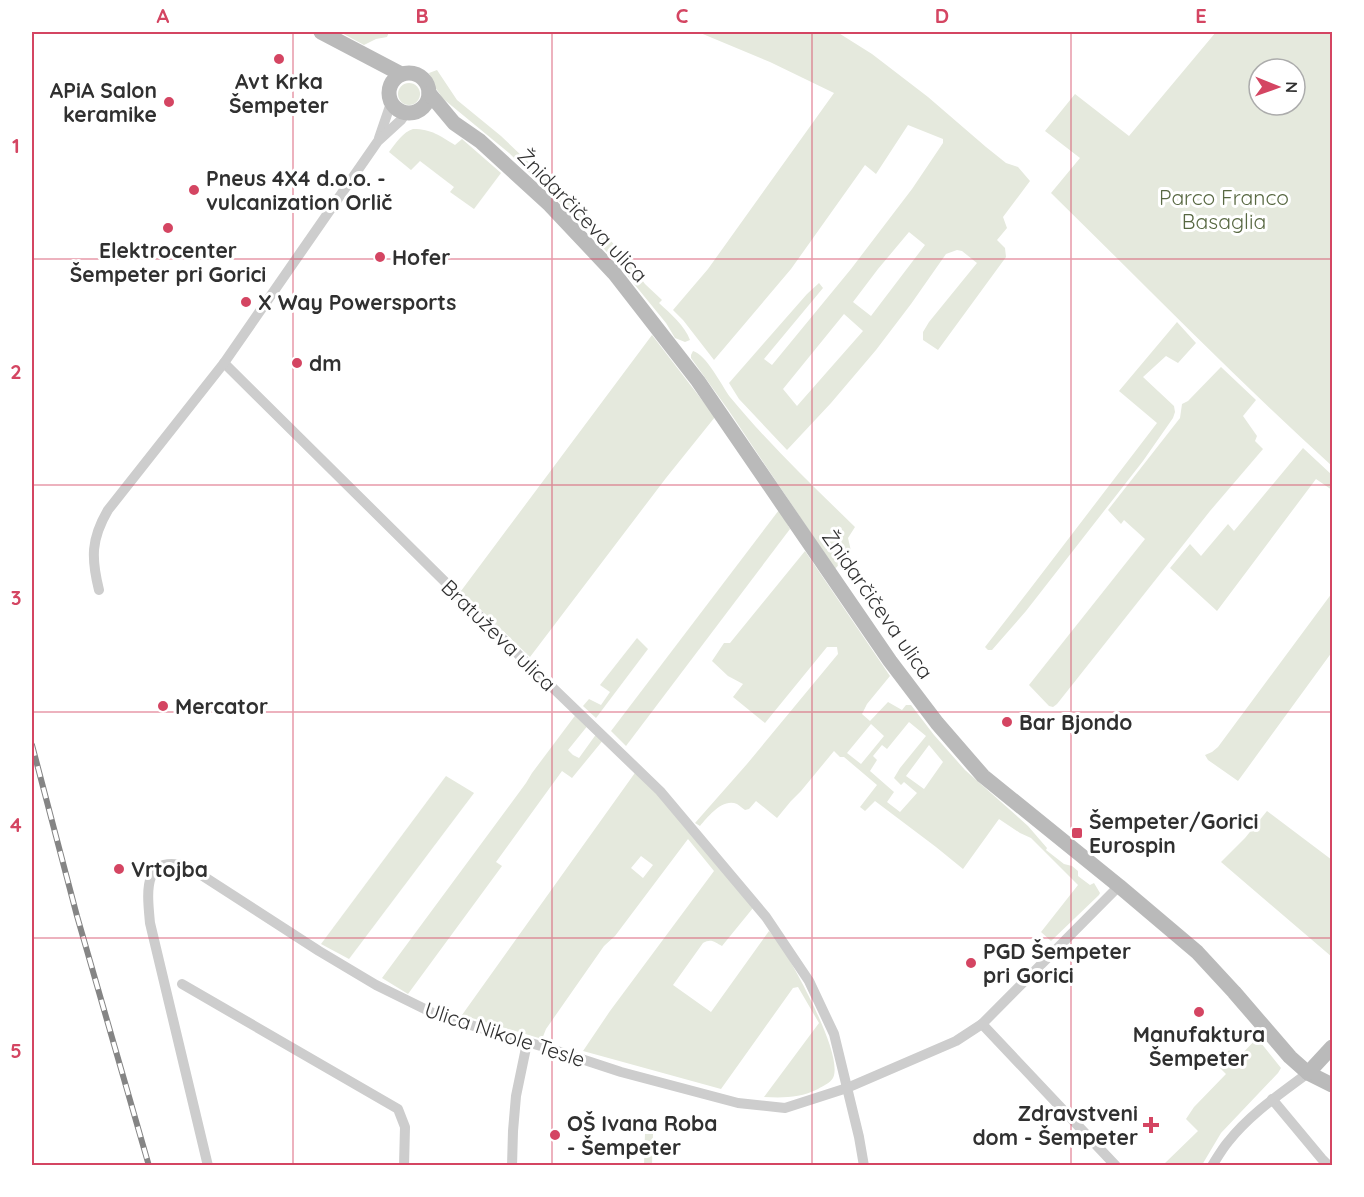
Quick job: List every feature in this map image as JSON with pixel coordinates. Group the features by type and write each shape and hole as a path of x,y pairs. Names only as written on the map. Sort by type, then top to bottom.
{"street":[{"name":"Žnidarčičeva ulica","path":"321,32 401,74 420,76 428,87 429,93 454,123 480,141 550,205 614,273 698,381 890,661 937,723 983,776 1197,952 1290,1057 1308,1073 1332,1085"},
{"name":"Žnidarčičeva ulica","path":"363,54 384,80 400,112 412,112 454,123"},
{"path":"378,141 392,81 401,74"},
{"path":"99,590 95,575 95,538 108,510 224,363 378,141 401,120 426,103 429,93"},
{"name":"Bratuževa ulica","path":"224,363 526,662 660,791 766,917 809,981 834,1034 864,1166"},
{"name":"Ulica Nikole Tesle","path":"208,1166 150,923 147,891 151,876 160,866 176,864 189,867 319,951 376,985 437,1015 621,1072 738,1103 785,1108 847,1088 956,1041 982,1024 1119,886"},
{"path":"182,984 398,1109 405,1127 404,1166"},
{"path":"982,1024 1116,1166"},
{"path":"512,1166 516,1096 527,1043"},
{"path":"1212,1166 1227,1142 1240,1128 1272,1099 1308,1073 1332,1047"},
{"path":"1272,1099 1324,1164"}],"green space":[{"path":"340,32 389,32 387,37 364,45"},
{"path":"698,32 837,32 872,54 928,97 1006,163 1018,167 1030,181 1003,217 1007,228 997,240 1005,248 1006,257 938,350 923,340 923,332 977,263 962,251 957,250 946,254 876,350 787,450 739,399 729,383 819,283 823,288 764,359 772,365 851,269 912,189 943,143 943,139 908,125 876,174 865,165 791,269 714,360 673,310 708,269 834,93 770,62","holes":["909,232 925,245 871,316 853,302","844,314 863,331 797,406 783,389"]},
{"name":"Parco Franco Basaglia","path":"1216,32 1332,32 1332,466 1225,365 1051,193 1080,158 1045,131 1075,94 1129,136"},
{"path":"437,70 457,100 501,136 624,255 645,284 662,300 659,303 681,325 690,340 685,342 675,338 666,323 617,263 570,212 509,153 441,97 429,73"},
{"path":"409,83 417,86 420,94 417,102 409,105 401,102 398,94 401,86"},
{"path":"413,129 431,132 455,145 462,139 501,173 474,209 450,192 454,187 420,161 411,170 389,152 403,135"},
{"path":"1177,322 1196,343 1178,363 1166,356 1143,377 1174,406 1173,418 1143,461 1026,611 992,650 988,650 985,647 1157,423 1119,391"},
{"path":"652,335 715,417 530,657 461,591"},
{"path":"693,351 703,358 730,397 760,431 855,527 848,538 851,551 835,569 691,358"},
{"path":"1221,367 1256,400 1243,416 1257,436 1255,441 1263,449 1210,511 1057,704 1053,707 1049,706 1029,685 1145,539 1124,520 1121,524 1108,510 1180,418 1182,404 1188,401"},
{"path":"1303,448 1332,475 1332,490 1316,479 1217,611 1170,568 1190,544 1201,556 1228,524 1234,531"},
{"path":"779,510 790,529 626,746 611,731"},
{"path":"805,551 890,676 867,704 862,714 870,721 888,702 902,710 906,705 911,705 965,770 1028,826 1047,848 1046,850 1064,864 1072,866 1078,871 1078,876 1090,885 1094,883 1099,895 1051,941 1041,932 1078,885 1031,838 999,819 963,869 875,801 865,811 860,807 877,785 834,751 777,818 756,801 745,810 737,804 726,804 716,809 700,826 695,823 838,654 837,647 827,647 765,723 733,697 743,684 728,676 712,661 724,643 730,643","holes":["909,722 926,736 894,778 901,785 904,782 917,793 900,812 887,802 894,792 870,771 877,760 873,756 882,745 887,749","871,724 884,736 861,764 847,753","929,745 943,762 924,789 906,776"]},
{"path":"1332,593 1332,652 1238,781 1208,760 1205,755 1218,747"},
{"path":"637,638 648,649 596,718 583,706 589,699 601,705 610,692 600,685"},
{"path":"577,713 589,724 568,750 573,755 579,758 597,733 604,739 572,778 562,771 496,862 502,866 408,994 382,978 532,773"},
{"path":"637,770 753,908 722,946 711,941 703,943 673,985 711,1012 769,931 789,960 817,1013 832,1052 835,1067 833,1078 818,1089 798,1096 764,1097 819,1023 798,987 793,988 721,1089 583,1051 714,871 688,839 615,936 604,946 546,1029 542,1039 462,1015","holes":["641,856 653,865 643,878 631,868"]},
{"path":"446,776 474,793 349,959 321,944"},
{"path":"1267,811 1332,860 1332,957 1221,862"},
{"path":"1257,1038 1281,1068 1278,1073 1221,1133 1202,1165 1163,1165 1198,1131 1186,1119 1194,1107 1226,1074 1216,1064 1229,1050 1239,1057"},
{"path":"645,1134 653,1134 652,1165 644,1165"}],"railway":[{"path":"32,745 77,916 149,1166"}],"place":[{"name":"Avt Krka Šempeter","path":"279,59"},
{"name":"APiA Salon keramike","path":"169,102"},
{"name":"Pneus 4X4 d.o.o. - vulcanization Orlič","path":"194,190"},
{"name":"Elektrocenter Šempeter pri Gorici","path":"168,228"},
{"name":"Hofer","path":"380,257"},
{"name":"X Way Powersports","path":"246,302"},
{"name":"dm","path":"297,363"},
{"name":"Mercator","path":"163,706"},
{"name":"Bar Bjondo","path":"1007,722"},
{"name":"Šempeter/Gorici Eurospin","path":"1077,833"},
{"name":"Vrtojba","path":"119,869"},
{"name":"PGD Šempeter pri Gorici","path":"971,963"},
{"name":"Manufaktura Šempeter","path":"1199,1012"},
{"name":"Zdravstveni dom - Šempeter","path":"1151,1125"},
{"name":"OŠ Ivana Roba - Šempeter","path":"555,1135"}]}
